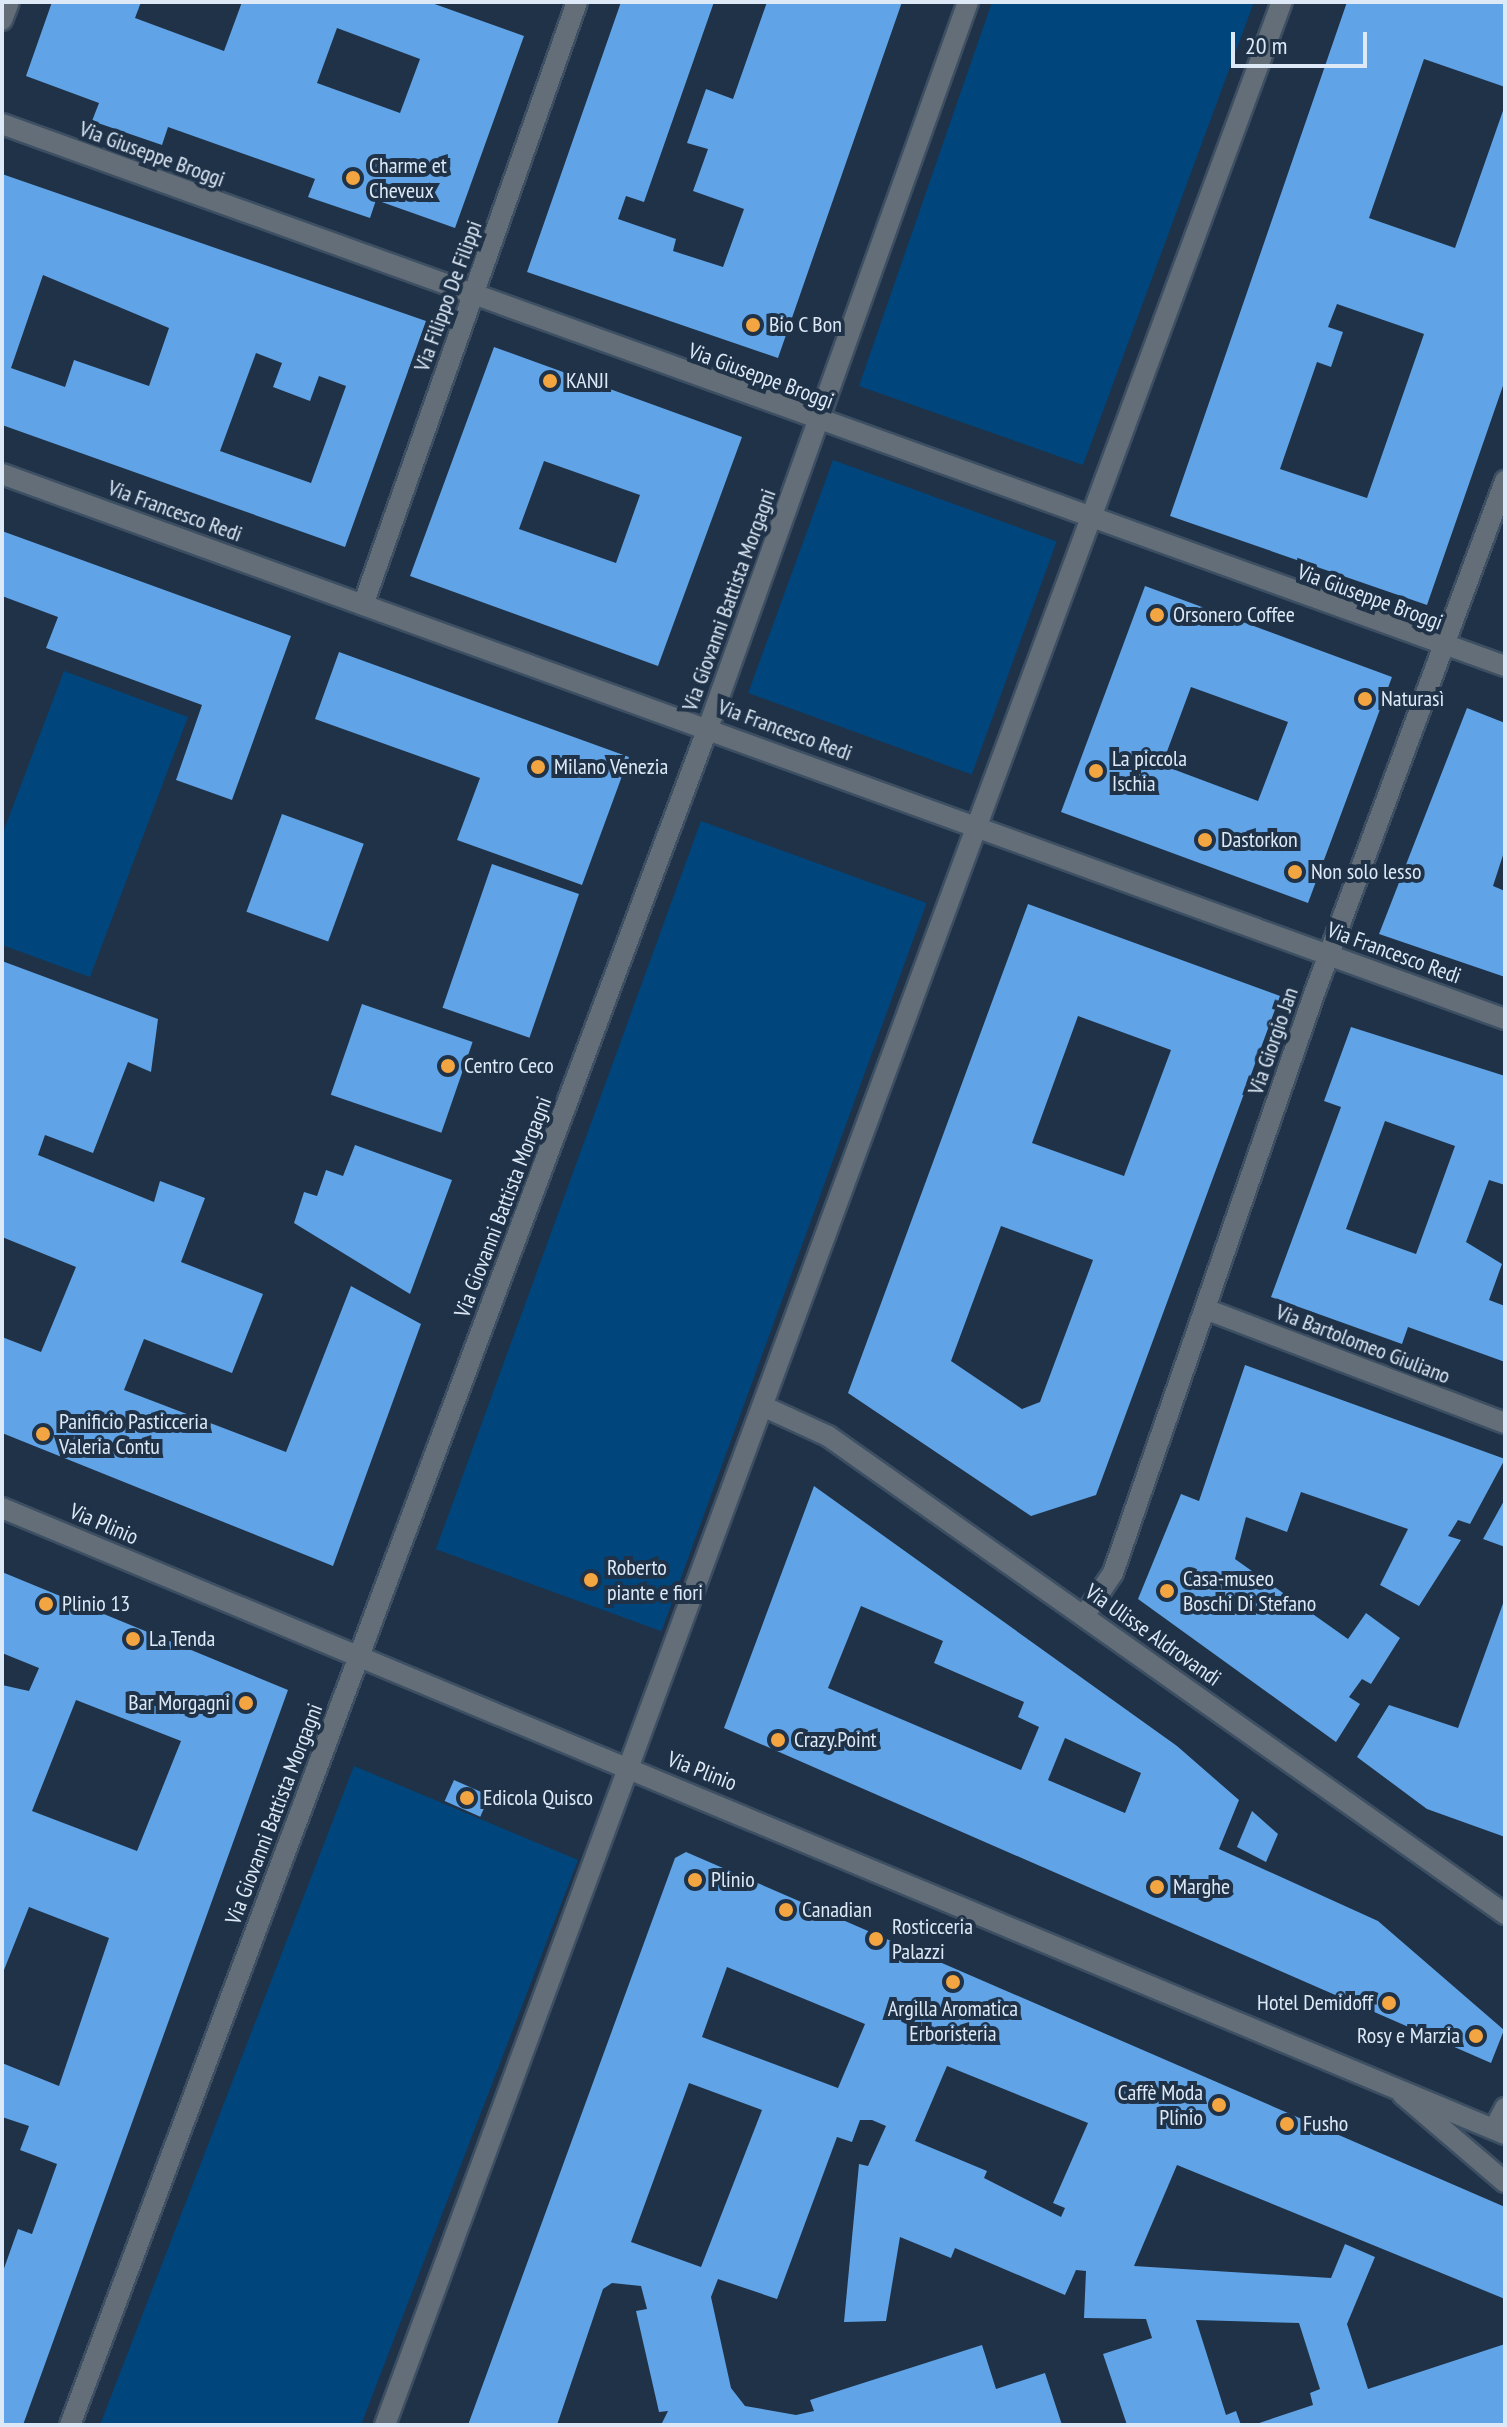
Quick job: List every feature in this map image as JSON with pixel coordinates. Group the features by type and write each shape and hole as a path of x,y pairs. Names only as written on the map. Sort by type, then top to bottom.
{"street":[{"path":"2,20 9,2"},
{"name":"Via Filippo De Filippi","path":"363,605 577,2"},
{"name":"Via Giovanni Battista Morgagni","path":"70,2425 708,728 968,2"},
{"path":"385,2425 767,1408 1282,2"},
{"name":"Via Giuseppe Broggi","path":"2,124 1443,649 1505,666"},
{"name":"Via Francesco Redi","path":"2,474 981,825 1505,1019"},
{"name":"Via Giorgio Jan","path":"1084,1616 1113,1573 1329,954 1505,481"},
{"name":"Via Bartolomeo Giuliano","path":"1205,1309 1505,1423"},
{"name":"Via Ulisse Aldrovandi","path":"767,1408 828,1436 1505,1914"},
{"name":"Via Plinio","path":"2,1508 1385,2079 1501,2135"},
{"name":"Via Plinio","path":"1385,2079 1505,2182"},
{"name":"Via Plinio","path":"1412,2103 1501,2135"},
{"path":"1501,2135 1505,2108"}],"shaded area":[{"path":"992,2 1254,2 1083,465 859,386"},
{"path":"833,460 1057,541 972,774 748,693"},
{"path":"64,671 188,717 90,977 2,945 2,835"},
{"path":"701,821 927,903 661,1631 436,1549"},
{"path":"354,1766 578,1860 361,2425 100,2425"}],"building":[{"path":"52,2 141,2 135,18 224,51 242,2 429,2 524,36 455,228 376,200 370,218 308,197 315,179 168,127 162,145 92,121 99,103 26,76","holes":["337,28 420,59 400,113 317,83"]},
{"path":"621,2 714,2 644,202 626,196 618,219 676,239 673,251 723,267 744,209 693,191 708,149 687,143 706,89 733,99 767,2 902,2 778,358 527,272"},
{"path":"1347,2 1505,2 1505,87 1424,59 1369,218 1455,248 1505,105 1505,380 1427,605 1170,516","holes":["1337,304 1424,334 1367,498 1280,469 1317,362 1331,367 1343,332 1328,327"]},
{"path":"2,174 426,321 345,547 2,425","holes":["43,275 169,328 149,386 74,360 65,387 11,368","256,353 282,363 273,387 310,401 319,376 346,386 311,483 220,451"]},
{"path":"494,347 742,437 658,666 410,576","holes":["544,461 640,495 616,563 519,529"]},
{"path":"2,531 291,636 232,800 176,780 202,705 46,648 58,617 2,596"},
{"path":"1145,586 1392,677 1308,903 1061,812","holes":["1191,687 1288,722 1258,801 1162,765"]},
{"name":"Milano Venezia","path":"339,652 629,757 582,885 457,840 480,778 315,719"},
{"path":"1467,708 1505,723 1505,849 1493,886 1505,891 1505,977 1379,934"},
{"path":"282,814 364,844 328,941 246,912"},
{"path":"492,864 579,894 530,1038 443,1008"},
{"path":"1028,904 1280,996 1096,1495 1031,1516 848,1393","holes":["1078,1016 1171,1050 1124,1176 1032,1143","1001,1226 1093,1260 1040,1402 1022,1409 951,1361"]},
{"path":"2,961 158,1019 151,1072 128,1062 93,1153 45,1135 38,1155 154,1202 160,1181 205,1198 181,1262 263,1294 232,1373 144,1339 124,1390 286,1452 351,1286 421,1324 333,1566 2,1433 2,1337 41,1352 76,1267 2,1237"},
{"path":"362,1004 473,1042 441,1133 331,1095"},
{"path":"1351,1027 1505,1076 1505,1185 1489,1180 1466,1242 1502,1264 1489,1300 1505,1306 1505,1362 1408,1327 1402,1344 1271,1297 1341,1107 1324,1101","holes":["1385,1121 1455,1146 1416,1254 1346,1229"]},
{"path":"355,1145 452,1180 410,1294 294,1223 304,1192 317,1196 326,1170 343,1176"},
{"path":"1245,1365 1505,1459 1470,1524 1458,1520 1448,1536 1461,1540 1419,1606 1380,1585 1408,1529 1301,1492 1287,1532 1246,1517 1235,1559 1348,1639 1366,1613 1400,1638 1371,1684 1362,1679 1349,1697 1360,1704 1336,1742 1138,1599 1181,1494 1199,1501"},
{"path":"814,1486 1177,1746 1239,1800 1219,1849 1378,1921 1504,2030 1491,2063 724,1728","holes":["861,1606 943,1641 934,1663 1024,1702 1018,1717 1039,1727 1021,1770 828,1688","1065,1738 1141,1773 1125,1813 1048,1780"]},
{"path":"1505,1499 1505,1547 1483,1539"},
{"path":"2,1572 288,1690 23,2425 2,2425 2,2274 18,2229 32,2234 57,2164 20,2150 29,2126 2,2117 2,2063 59,2086 109,1938 29,1907 2,1975 2,1685 29,1691 39,1668 2,1653","holes":["76,1700 181,1741 137,1851 32,1811"]},
{"path":"1505,1598 1505,1837 1427,1809 1357,1757 1389,1705 1458,1728"},
{"name":"Edicola Quisco","path":"454,1780 490,1796 480,1817 445,1801"},
{"path":"1252,1811 1278,1834 1266,1862 1237,1847"},
{"path":"686,1852 1505,2207 1505,2299 1177,2165 1134,2266 1331,2278 1345,2244 1375,2257 1347,2324 1368,2389 1505,2344 1505,2425 1253,2425 1313,2405 1310,2393 1320,2389 1299,2323 1196,2320 1226,2415 1236,2411 1241,2425 1127,2425 1103,2354 1152,2338 1146,2319 1084,2318 1086,2271 1076,2270 1065,2295 955,2248 951,2258 900,2237 886,2321 844,2322 859,2164 868,2166 886,2126 872,2120 860,2120 852,2142 837,2137 777,2299 718,2279 711,2297 731,2388 745,2406 796,2415 814,2411 810,2400 982,2345 996,2389 1045,2373 1062,2425 661,2425 668,2411 659,2412 636,2311 647,2309 641,2286 612,2283 603,2289 557,2425 468,2425 675,1858","holes":["727,1967 865,2024 838,2088 702,2037","947,2066 1088,2123 1053,2203 1065,2208 1061,2217 984,2178 987,2171 915,2141","689,2083 762,2110 701,2267 631,2242"]}],"place":[{"name":"Charme et Cheveux","path":"353,178"},
{"name":"Bio C Bon","path":"753,325"},
{"name":"KANJI","path":"550,381"},
{"name":"Orsonero Coffee","path":"1157,615"},
{"name":"Naturasì","path":"1365,699"},
{"name":"Milano Venezia","path":"538,767"},
{"name":"La piccola Ischia","path":"1096,771"},
{"name":"Dastorkon","path":"1205,840"},
{"name":"Non solo lesso","path":"1295,872"},
{"name":"Centro Ceco","path":"448,1066"},
{"name":"Panificio Pasticceria Valeria Contu","path":"43,1434"},
{"name":"Roberto piante e fiori","path":"591,1580"},
{"name":"Casa-museo Boschi Di Stefano","path":"1167,1591"},
{"name":"Plinio 13","path":"46,1604"},
{"name":"La Tenda","path":"133,1639"},
{"name":"Bar Morgagni","path":"246,1703"},
{"name":"Crazy.Point","path":"778,1740"},
{"name":"Edicola Quisco","path":"467,1798"},
{"name":"Plinio","path":"695,1880"},
{"name":"Marghe","path":"1157,1887"},
{"name":"Canadian","path":"786,1910"},
{"name":"Rosticceria Palazzi","path":"876,1939"},
{"name":"Argilla Aromatica Erboristeria","path":"953,1982"},
{"name":"Hotel Demidoff","path":"1389,2003"},
{"name":"Rosy e Marzia","path":"1476,2036"},
{"name":"Caffè Moda Plinio","path":"1219,2105"},
{"name":"Fusho","path":"1287,2124"}]}
